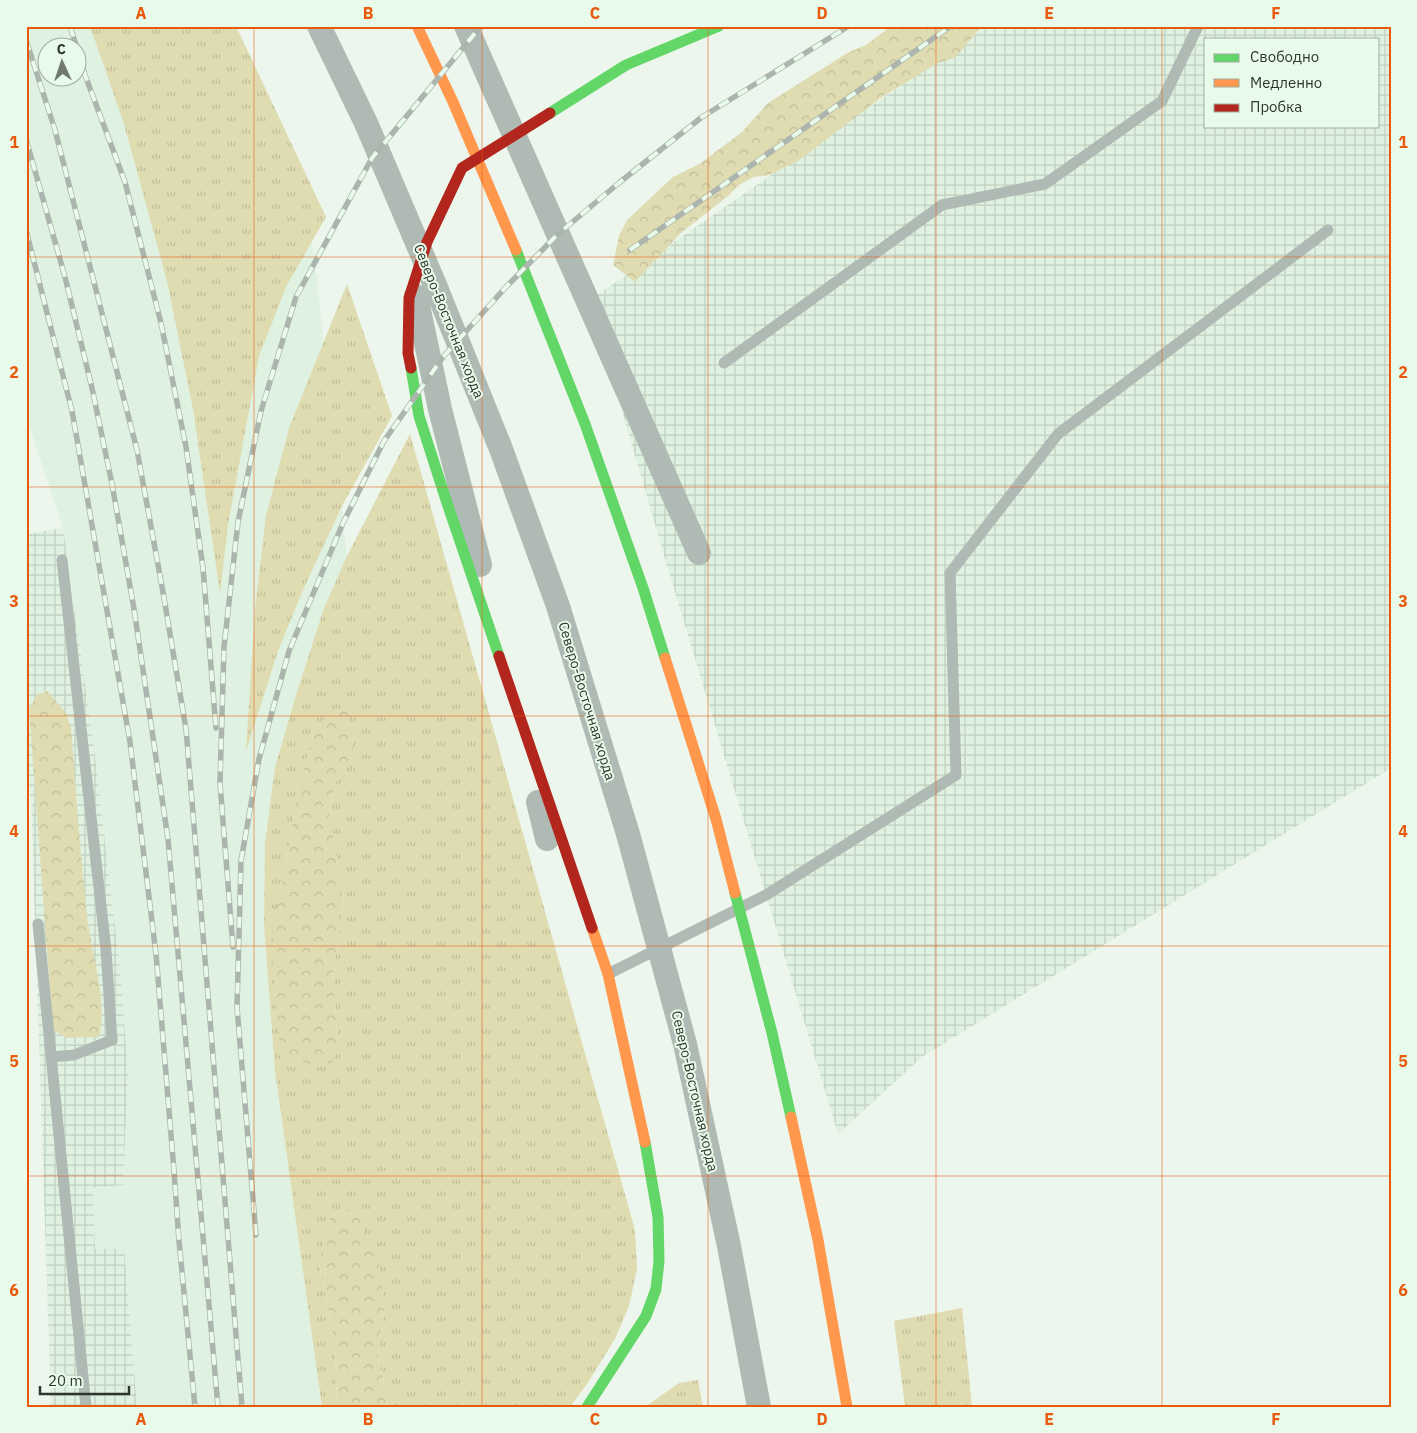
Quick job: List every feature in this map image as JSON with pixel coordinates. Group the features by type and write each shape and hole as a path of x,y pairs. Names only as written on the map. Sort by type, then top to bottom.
{"street":[{"name":"Северо-Восточная хорда","path":"319,26 366,123 435,285 501,449 558,606 628,834 685,1044 729,1246 759,1407"},
{"path":"417,26 453,102 521,261 585,424 643,588 716,819 772,1033 793,1127 818,1240 847,1407"},
{"path":"466,26 699,553"},
{"path":"588,1407 646,1316 656,1289 660,1261 658,1217 643,1135 608,974 419,416 408,353 409,298 427,242 462,168 626,65 719,26"},
{"path":"391,182 440,409 522,732 547,839"}],"lane":[{"path":"724,363 942,205 1044,184 1162,102 1198,26"},
{"path":"608,974 766,895 956,775 950,574 1058,434 1328,230"},
{"path":"51,1057 74,1055 112,1040 106,950 62,560"},
{"path":"38,924 86,1407"}],"shaded area":[{"path":"26,26 127,26 308,222 315,262 347,556 324,608 275,767 265,844 264,925 275,1071 322,1407 137,1407 124,1248 95,1250 93,1188 123,1185 128,1074 121,978 94,748 63,528 26,415"},
{"path":"987,26 1391,26 1391,768 922,1057 838,1134 665,559 590,300"},
{"path":"63,528 94,748 121,978 128,1074 123,1185 93,1188 95,1249 124,1248 137,1407 51,1407 31,800 26,750 26,534"}],"green space":[{"path":"90,26 236,26 326,217 287,285 259,356 228,525 220,593 193,409 167,281 124,124"},
{"path":"891,26 982,26 955,58 938,63 882,97 798,161 769,175 754,177 739,185 681,233 635,282 613,265 619,236 627,220 673,177 701,163 742,132 768,103 849,52 866,45"},
{"path":"347,284 392,416 342,506 303,590 278,651 246,751 255,608 266,516 289,428"},
{"path":"410,434 635,1230 637,1269 629,1306 615,1339 570,1407 388,1407 378,1353 385,1306 319,1263 335,1344 337,1407 322,1407 275,1071 264,925 265,844 275,767 324,608 347,556","holes":["314,730 352,758 335,783 329,812 344,902 333,971 338,1048 286,864 297,794"]},
{"path":"47,691 66,713 71,728 87,915 100,992 101,1023 99,1037 67,1038 53,1030 29,709 37,695"},
{"path":"335,708 348,713 353,744 352,758 335,783 329,812 344,902 333,971 338,1048 332,1062 318,1067 288,1058 280,1044 270,943 286,864 297,794 314,730"},
{"path":"346,1209 359,1217 379,1260 385,1306 378,1353 388,1407 337,1407 335,1344 319,1263 330,1219"},
{"path":"962,1308 972,1407 905,1407 894,1321"},
{"path":"698,1380 703,1407 645,1407 679,1383"}],"railway":[{"path":"70,26 74,38"},
{"path":"233,947 220,783 224,647 238,522 261,411 296,297 372,158 481,26"},
{"path":"256,1235 237,1007 241,861 259,759 289,651 343,523 384,441 443,357 506,287 557,235 702,117 849,26"},
{"path":"630,250 951,26"},
{"path":"26,40 55,130 137,450 186,729 242,1407"},
{"path":"88,83 125,182 161,323 186,447 203,568 216,728"},
{"path":"26,139 65,277 92,388 112,484 134,609 168,839 218,1407"},
{"path":"26,230 72,411 130,742 156,954 179,1241 195,1407"}],"traffic: fast":[{"path":"550,113 626,65 719,26"},
{"path":"516,250 585,424 643,588 665,658"},
{"path":"411,368 419,416 499,656"},
{"path":"735,893 772,1033 791,1117"},
{"path":"587,1407 646,1316 656,1289 659,1261 658,1217 645,1142"}],"traffic: slow":[{"path":"417,26 453,102 516,250"},
{"path":"665,658 716,819 735,893"},
{"path":"592,928 608,974 645,1142"},
{"path":"791,1117 818,1240 847,1407"}],"traffic: jam":[{"path":"411,368 408,353 409,298 427,242 462,168 550,113"},
{"path":"499,656 592,928"}]}
